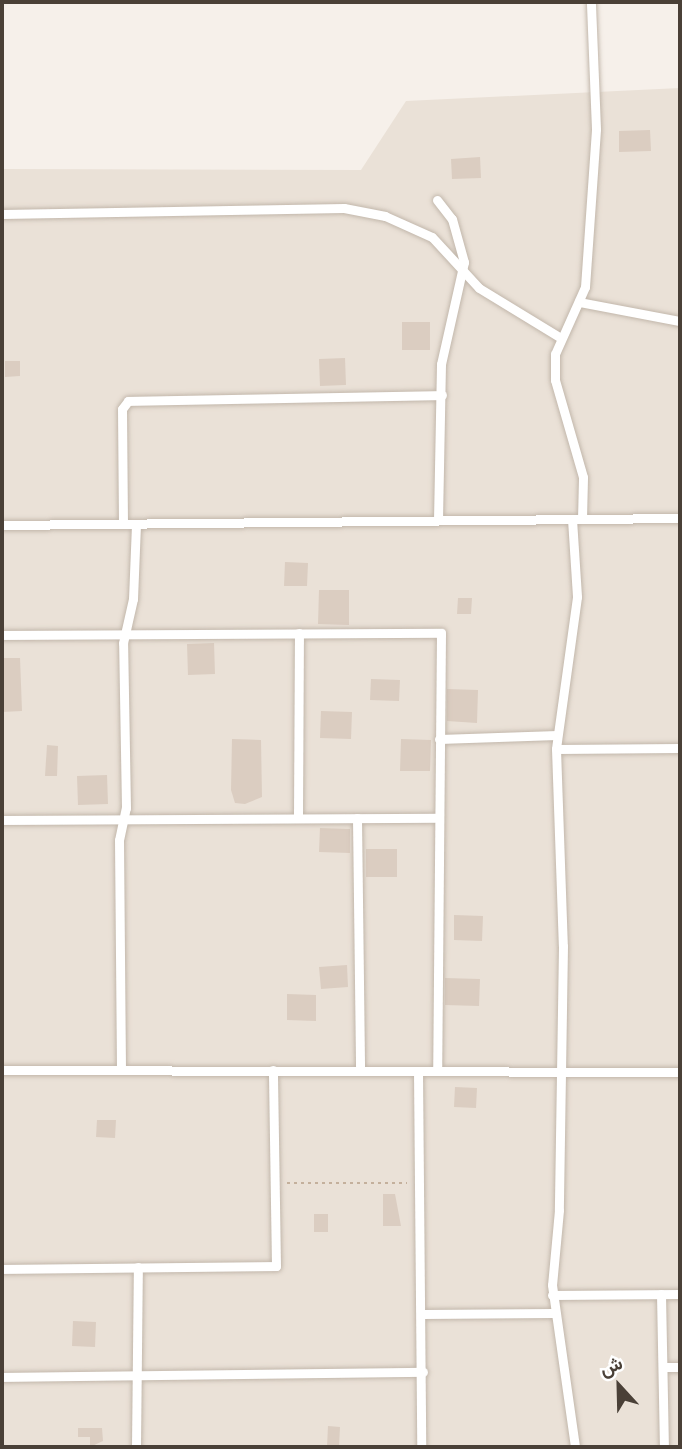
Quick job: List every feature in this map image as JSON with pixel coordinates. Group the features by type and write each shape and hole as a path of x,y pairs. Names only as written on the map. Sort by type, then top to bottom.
{"street":[{"path":"582,519 583,477 555,380 561,338 585,287 596,129 591,2"},
{"path":"437,200 452,219 462,270 442,364 438,520"},
{"path":"2,214 344,208 385,216 432,237 479,288 561,338"},
{"path":"579,302 680,321"},
{"path":"122,524 122,410 128,401 442,396"},
{"path":"2,525 680,518"},
{"path":"572,519 576,597 556,749 563,946 558,1071 559,1210 552,1295 575,1447"},
{"path":"121,1070 119,840 124,819 125,634 133,599 136,524"},
{"path":"2,635 441,633 437,1071"},
{"path":"298,818 299,634"},
{"path":"439,740 557,735"},
{"path":"556,749 680,748"},
{"path":"357,818 360,1070"},
{"path":"2,820 438,818"},
{"path":"2,1070 680,1072"},
{"path":"2,1269 276,1265 273,1070"},
{"path":"418,1070 423,1371 421,1447"},
{"path":"136,1447 138,1267"},
{"path":"662,1294 664,1447"},
{"path":"552,1295 680,1294"},
{"path":"422,1314 553,1313"},
{"path":"663,1367 680,1367"},
{"path":"2,1377 423,1371"}],"path":[{"path":"275,1183 420,1183"}],"shaded area":[{"path":"680,88 680,1447 2,1447 2,169 361,170 406,101"}],"building":[{"path":"650,130 651,151 619,152 619,131"},
{"path":"480,157 481,178 452,179 451,159"},
{"path":"402,322 430,322 430,350 402,350"},
{"path":"345,358 346,385 320,386 319,359"},
{"path":"5,361 20,361 20,376 5,377"},
{"path":"285,562 308,563 307,586 284,586"},
{"path":"319,590 349,590 349,625 318,624"},
{"path":"458,598 472,598 471,614 457,614"},
{"path":"214,643 215,674 188,675 187,644"},
{"path":"2,658 20,658 22,711 2,712"},
{"path":"371,679 400,680 399,701 370,700"},
{"path":"447,689 478,690 477,723 447,721"},
{"path":"321,711 352,712 351,739 320,738"},
{"path":"232,739 261,740 262,797 245,804 235,803 231,790"},
{"path":"401,739 431,740 430,771 400,771"},
{"path":"47,745 58,746 57,776 45,776"},
{"path":"107,775 108,804 78,805 77,776"},
{"path":"320,828 350,829 350,853 319,852"},
{"path":"366,849 397,849 397,877 366,877"},
{"path":"454,915 483,916 482,941 454,940"},
{"path":"347,965 348,987 321,989 319,967"},
{"path":"445,978 480,979 479,1006 445,1005"},
{"path":"287,994 316,995 316,1021 287,1020"},
{"path":"455,1087 477,1088 476,1108 454,1107"},
{"path":"97,1120 116,1120 115,1138 96,1137"},
{"path":"383,1194 395,1194 401,1226 383,1226"},
{"path":"314,1214 328,1214 328,1232 314,1232"},
{"path":"73,1321 96,1322 95,1347 72,1346"},
{"path":"328,1426 340,1427 339,1447 327,1447"},
{"path":"78,1428 102,1428 103,1441 90,1447 90,1437 78,1437"}]}
